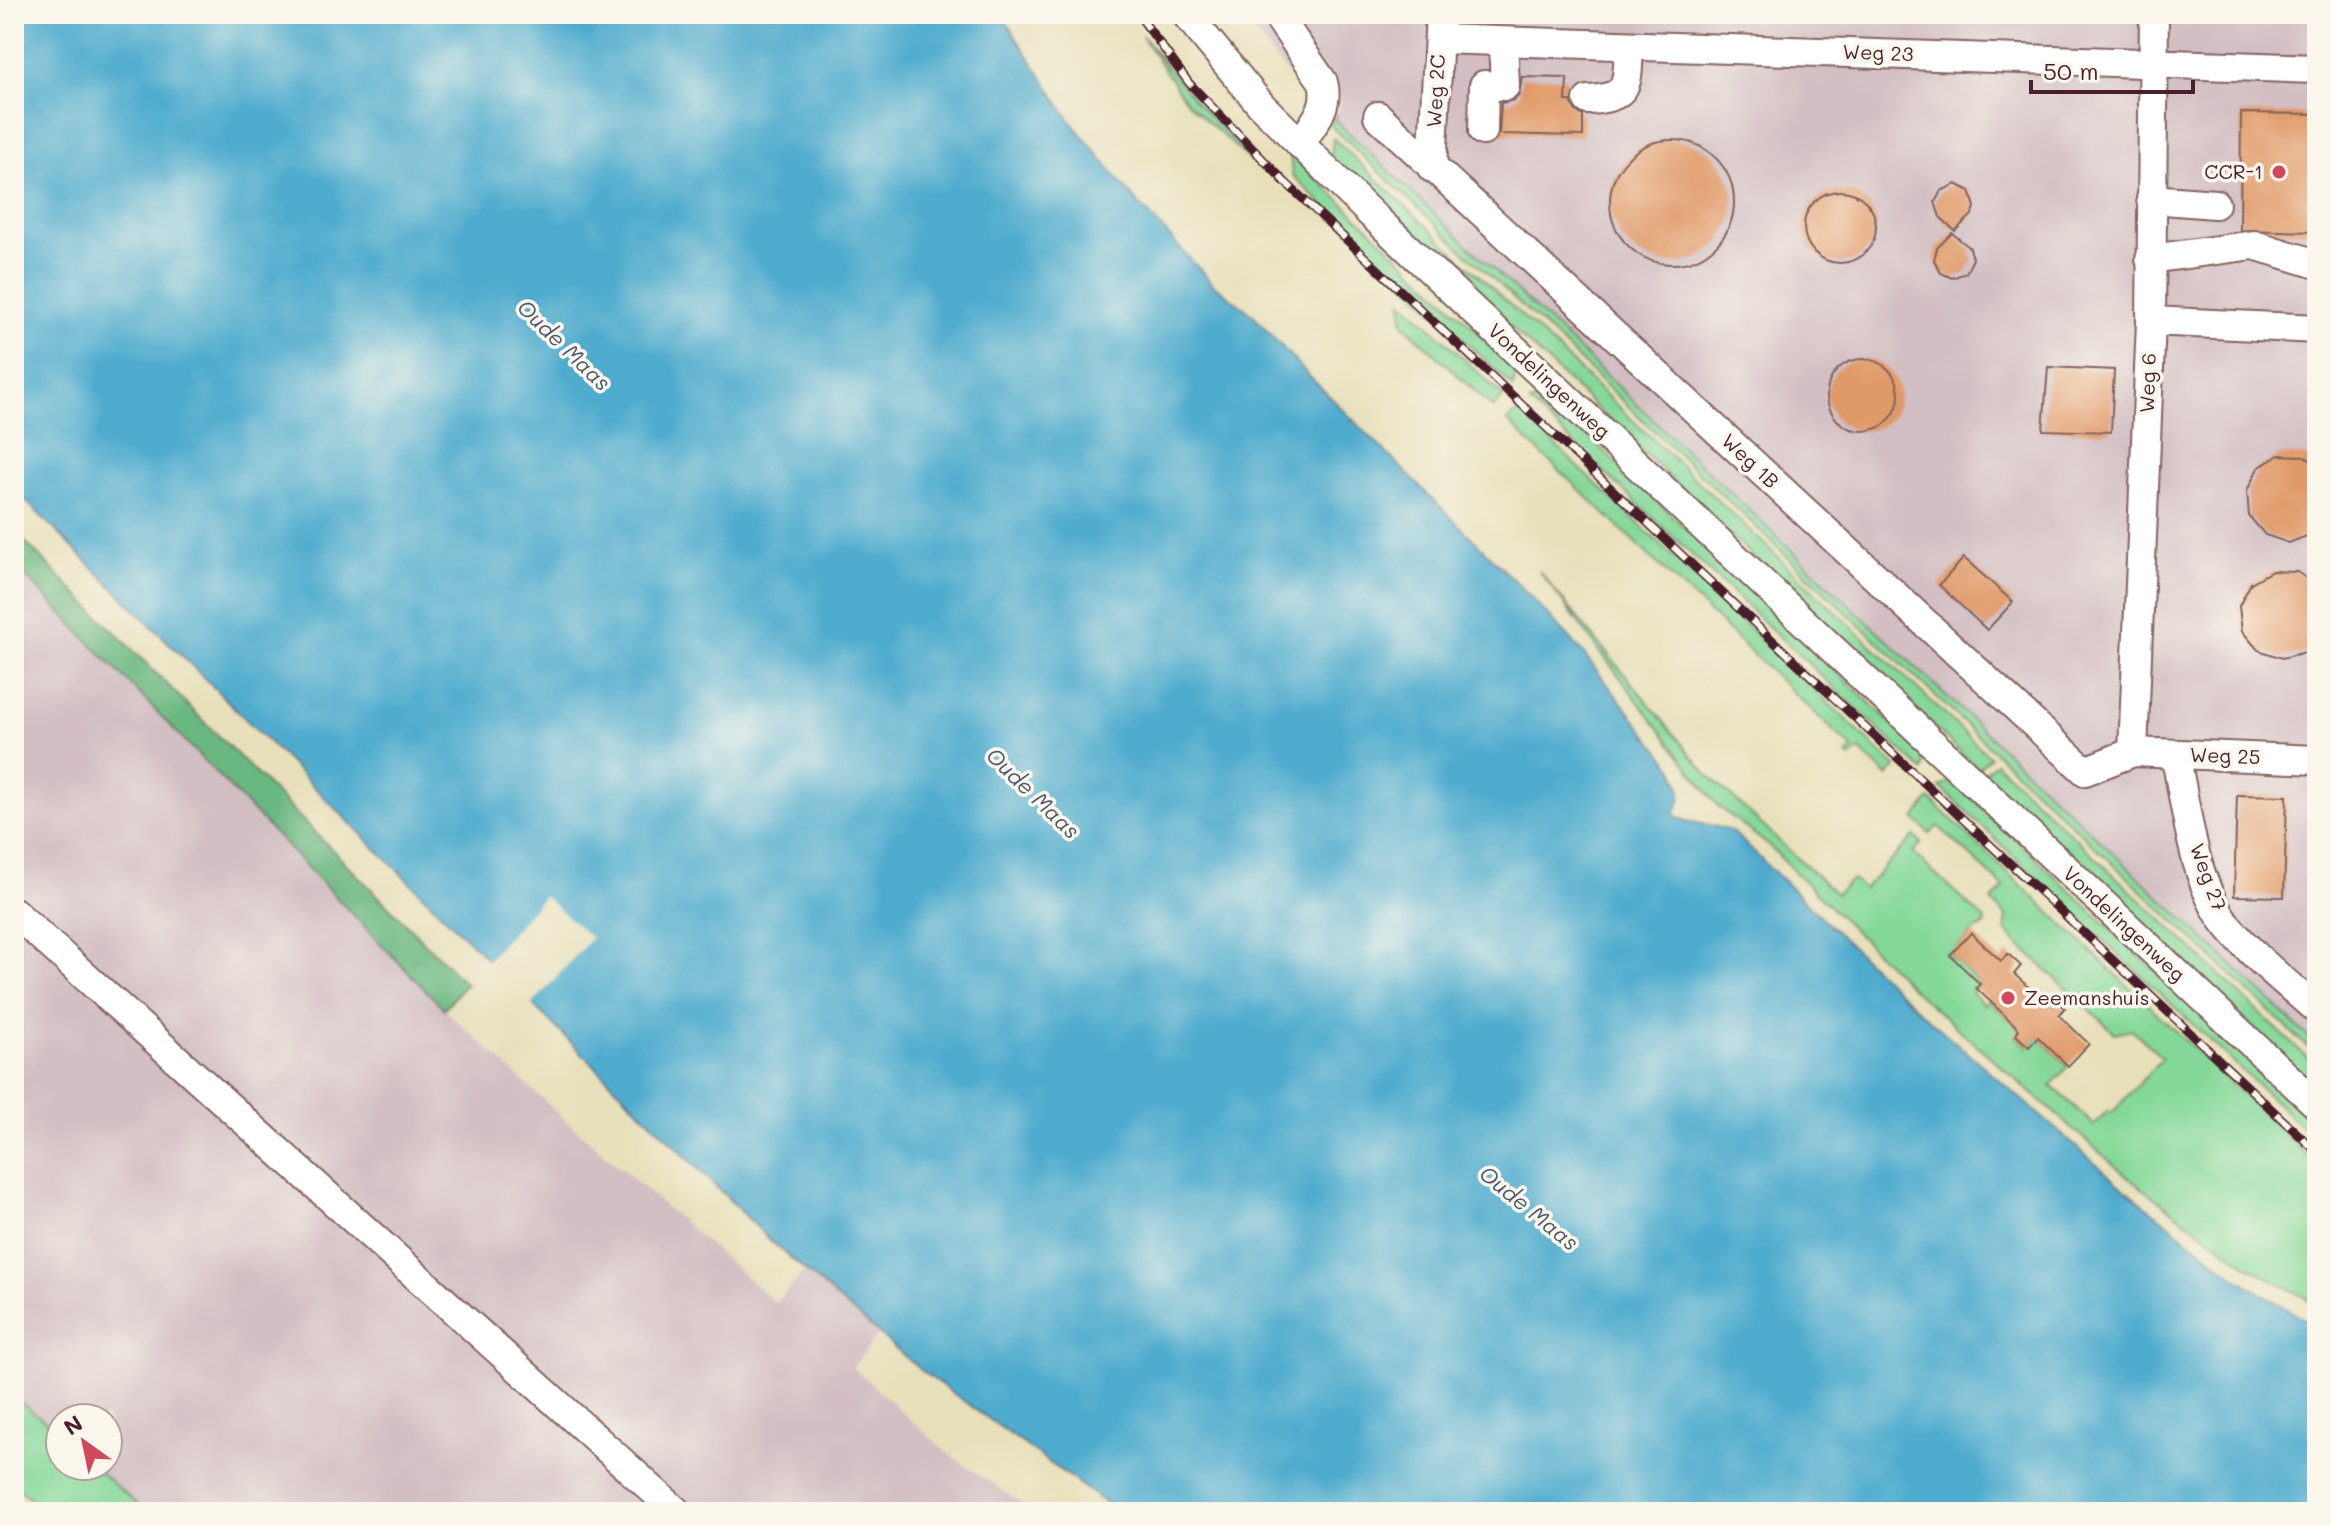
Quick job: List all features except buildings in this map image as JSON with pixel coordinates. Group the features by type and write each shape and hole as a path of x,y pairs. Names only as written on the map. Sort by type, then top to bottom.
{"street":[{"name":"Vondelingenweg","path":"1186,14 1261,105 1300,144 2317,1105"},
{"path":"1276,14 1323,82 1327,94 1324,106 1300,144"},
{"name":"Weg 6","path":"2133,752 2151,321 2151,65 2154,14"},
{"name":"Weg 23","path":"1440,26 1503,42 2317,69"},
{"name":"Weg 2C","path":"1432,168 1440,26"},
{"path":"1483,131 1484,85 1505,86 1503,42"},
{"path":"1588,100 1610,99 1620,94 1626,84 1629,46"},
{"name":"Weg 1B","path":"1378,116 2085,771 2133,752"},
{"path":"2151,199 2215,204"},
{"path":"2150,259 2254,245 2317,264"},
{"path":"2151,321 2317,329"},
{"name":"Weg 25","path":"2133,752 2317,760"},
{"name":"Weg 27","path":"2175,754 2211,898 2226,923 2251,950 2317,1010"},
{"path":"14,912 677,1512"}],"shaded area":[{"path":"1239,14 2317,14 2317,1045 1335,120 1341,101 1335,78 1296,65 1287,73"},
{"path":"14,564 444,1009 562,1117 776,1303 877,1189 947,1250 852,1367 951,1456 1035,1512 146,1512 111,1482 124,1482 124,1402 44,1402 44,1420 14,1397"}],"green space":[{"path":"1141,35 1198,104 1249,156 1248,159 1185,100"},
{"path":"1337,114 1335,120 2317,1045 2317,1056 1330,125"},
{"path":"1333,138 1990,757 1978,769 1331,157"},
{"path":"1290,153 1512,364 1516,373 1513,387 1292,175"},
{"path":"1402,300 1504,397 1493,408 1403,324"},
{"path":"1542,398 1553,403 1925,755 1923,771 1530,403"},
{"path":"1519,411 1896,767 1887,776 1860,750 1850,758 1847,755 1853,749 1507,421"},
{"path":"14,531 466,984 444,1009 14,564"},
{"path":"1539,571 1707,774 1836,894 1852,879 1864,889 1914,836 1922,843 1913,853 1985,920 1984,926 1971,933 1950,955 1980,984 1972,993 1984,1005 1988,1000 2021,1030 2016,1036 2028,1047 2038,1037 2068,1066 2051,1085 2094,1125 2108,1110 2112,1113 2162,1058 2132,1029 2115,1033 2013,939 2006,930 2006,916 1992,901 2004,887 1938,826 1930,834 1915,819 1930,799 2317,1165 2317,1304 2249,1267 2135,1183 1917,993 1768,845 1718,806"},
{"path":"1996,763 2317,1067 2317,1088 1983,774"},
{"path":"1947,783 1957,784 2317,1123 2317,1141 1940,787"},
{"path":"14,1397 44,1420 44,1482 111,1482 146,1512 46,1512 14,1484"}],"water":[{"name":"Oude Maas","path":"14,14 1001,14 1072,123 1130,194 1214,285 1253,315 1302,369 1578,647 1674,769 1681,792 1674,814 1687,821 1734,833 1909,1002 2127,1191 2238,1279 2317,1327 2317,1512 1118,1512 922,1371 772,1242 14,489"}],"pier":[{"path":"544,896 591,938 530,1007 485,963"}],"railway":[{"path":"1138,14 1189,83 1285,182 2317,1152"}],"place":[{"name":"CCR-1","path":"2279,172"},
{"name":"Zeemanshuis","path":"2008,998"}]}
